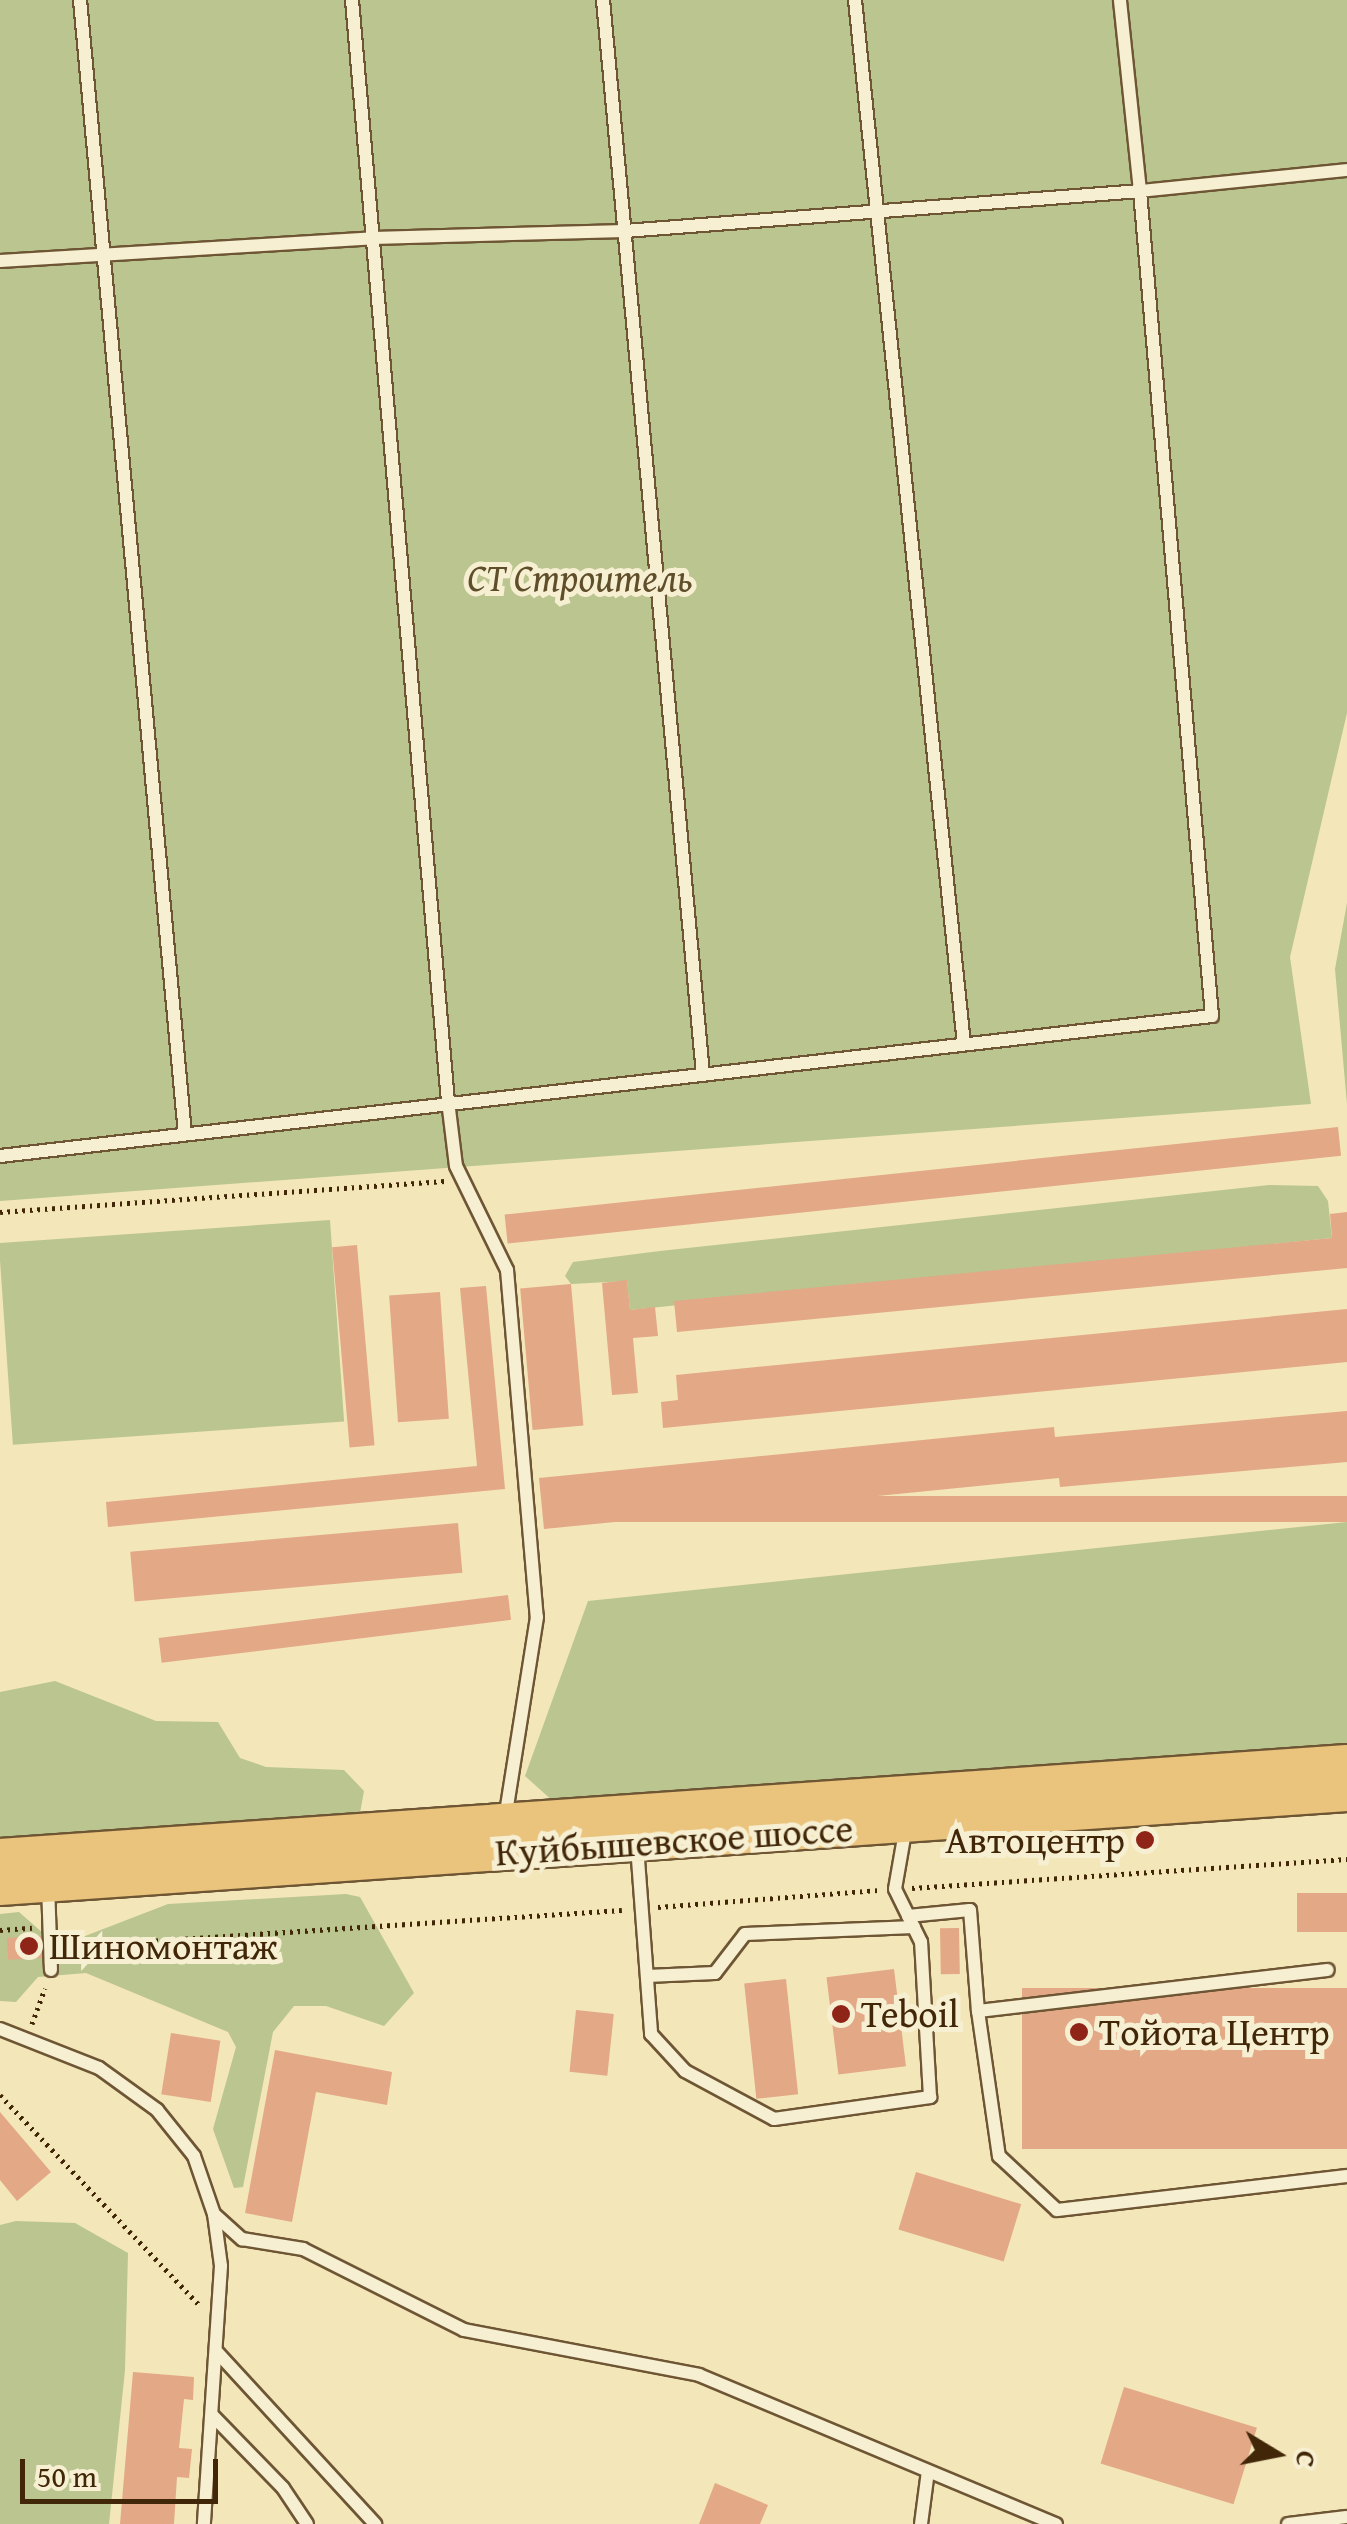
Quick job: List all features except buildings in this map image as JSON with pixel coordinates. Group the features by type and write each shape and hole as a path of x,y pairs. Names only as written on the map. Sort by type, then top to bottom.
{"main road":[{"name":"Куйбышевское шоссе","path":"0,1858 1347,1764"},
{"name":"Куйбышевское шоссе","path":"0,1886 1347,1792"}],"lane":[{"path":"80,0 185,1134"},
{"path":"352,0 448,1102 462,1180 507,1270 537,1617 504,1821"},
{"path":"603,0 703,1073"},
{"path":"855,0 964,1044"},
{"path":"0,1156 1212,1016 1120,0"},
{"path":"0,261 372,238 624,231 1140,191 1347,170"},
{"path":"637,1844 652,2034 685,2071 774,2119 930,2097 920,1942 895,1889 907,1823"},
{"path":"48,1883 53,1934 51,1970"},
{"path":"648,1976 715,1972 745,1934 911,1922 970,1910 978,2011 999,2156 1056,2210 1347,2176"},
{"path":"978,2011 1328,1970"},
{"path":"0,2028 99,2068 157,2110 194,2156 214,2214 218,2324 204,2524"},
{"path":"214,2214 242,2239 303,2249 464,2330 699,2375 1056,2524"},
{"path":"217,2352 375,2524"},
{"path":"213,2416 283,2488 307,2524"},
{"path":"921,2524 928,2471"},
{"path":"1288,2524 1347,2517"}],"path":[{"path":"0,1212 462,1180"},
{"path":"0,1930 41,1928 88,1945 1347,1859"},
{"path":"27,2036 51,1970"},
{"path":"0,2095 218,2324"}],"green space":[{"name":"СТ Строитель","path":"0,0 1347,0 1347,713 1290,957 1311,1104 0,1201"},
{"path":"1347,903 1347,1104 1335,969"},
{"path":"1269,1185 1318,1186 1328,1201 1332,1238 630,1310 627,1281 571,1284 565,1276 573,1262"},
{"path":"330,1220 344,1422 13,1445 0,1243"},
{"path":"1347,1522 1347,1748 554,1802 525,1776 588,1601"},
{"path":"55,1681 156,1721 218,1722 240,1758 266,1767 344,1770 364,1791 360,1813 0,1842 0,1692"},
{"path":"346,1894 360,1897 414,1993 384,2026 326,2006 294,2006 273,2032 243,2187 234,2188 213,2129 236,2047 228,2032 86,1973 38,1977 16,2002 0,2001 0,1914 19,1912 44,1934 80,1938 168,1904"},
{"path":"16,2221 75,2223 128,2253 125,2370 109,2524 0,2524 0,2225"}],"place":[{"name":"Автоцентр","path":"1145,1840"},
{"name":"Шиномонтаж","path":"29,1946"},
{"name":"Teboil","path":"841,2014"},
{"name":"Тойота Центр","path":"1079,2032"}]}
